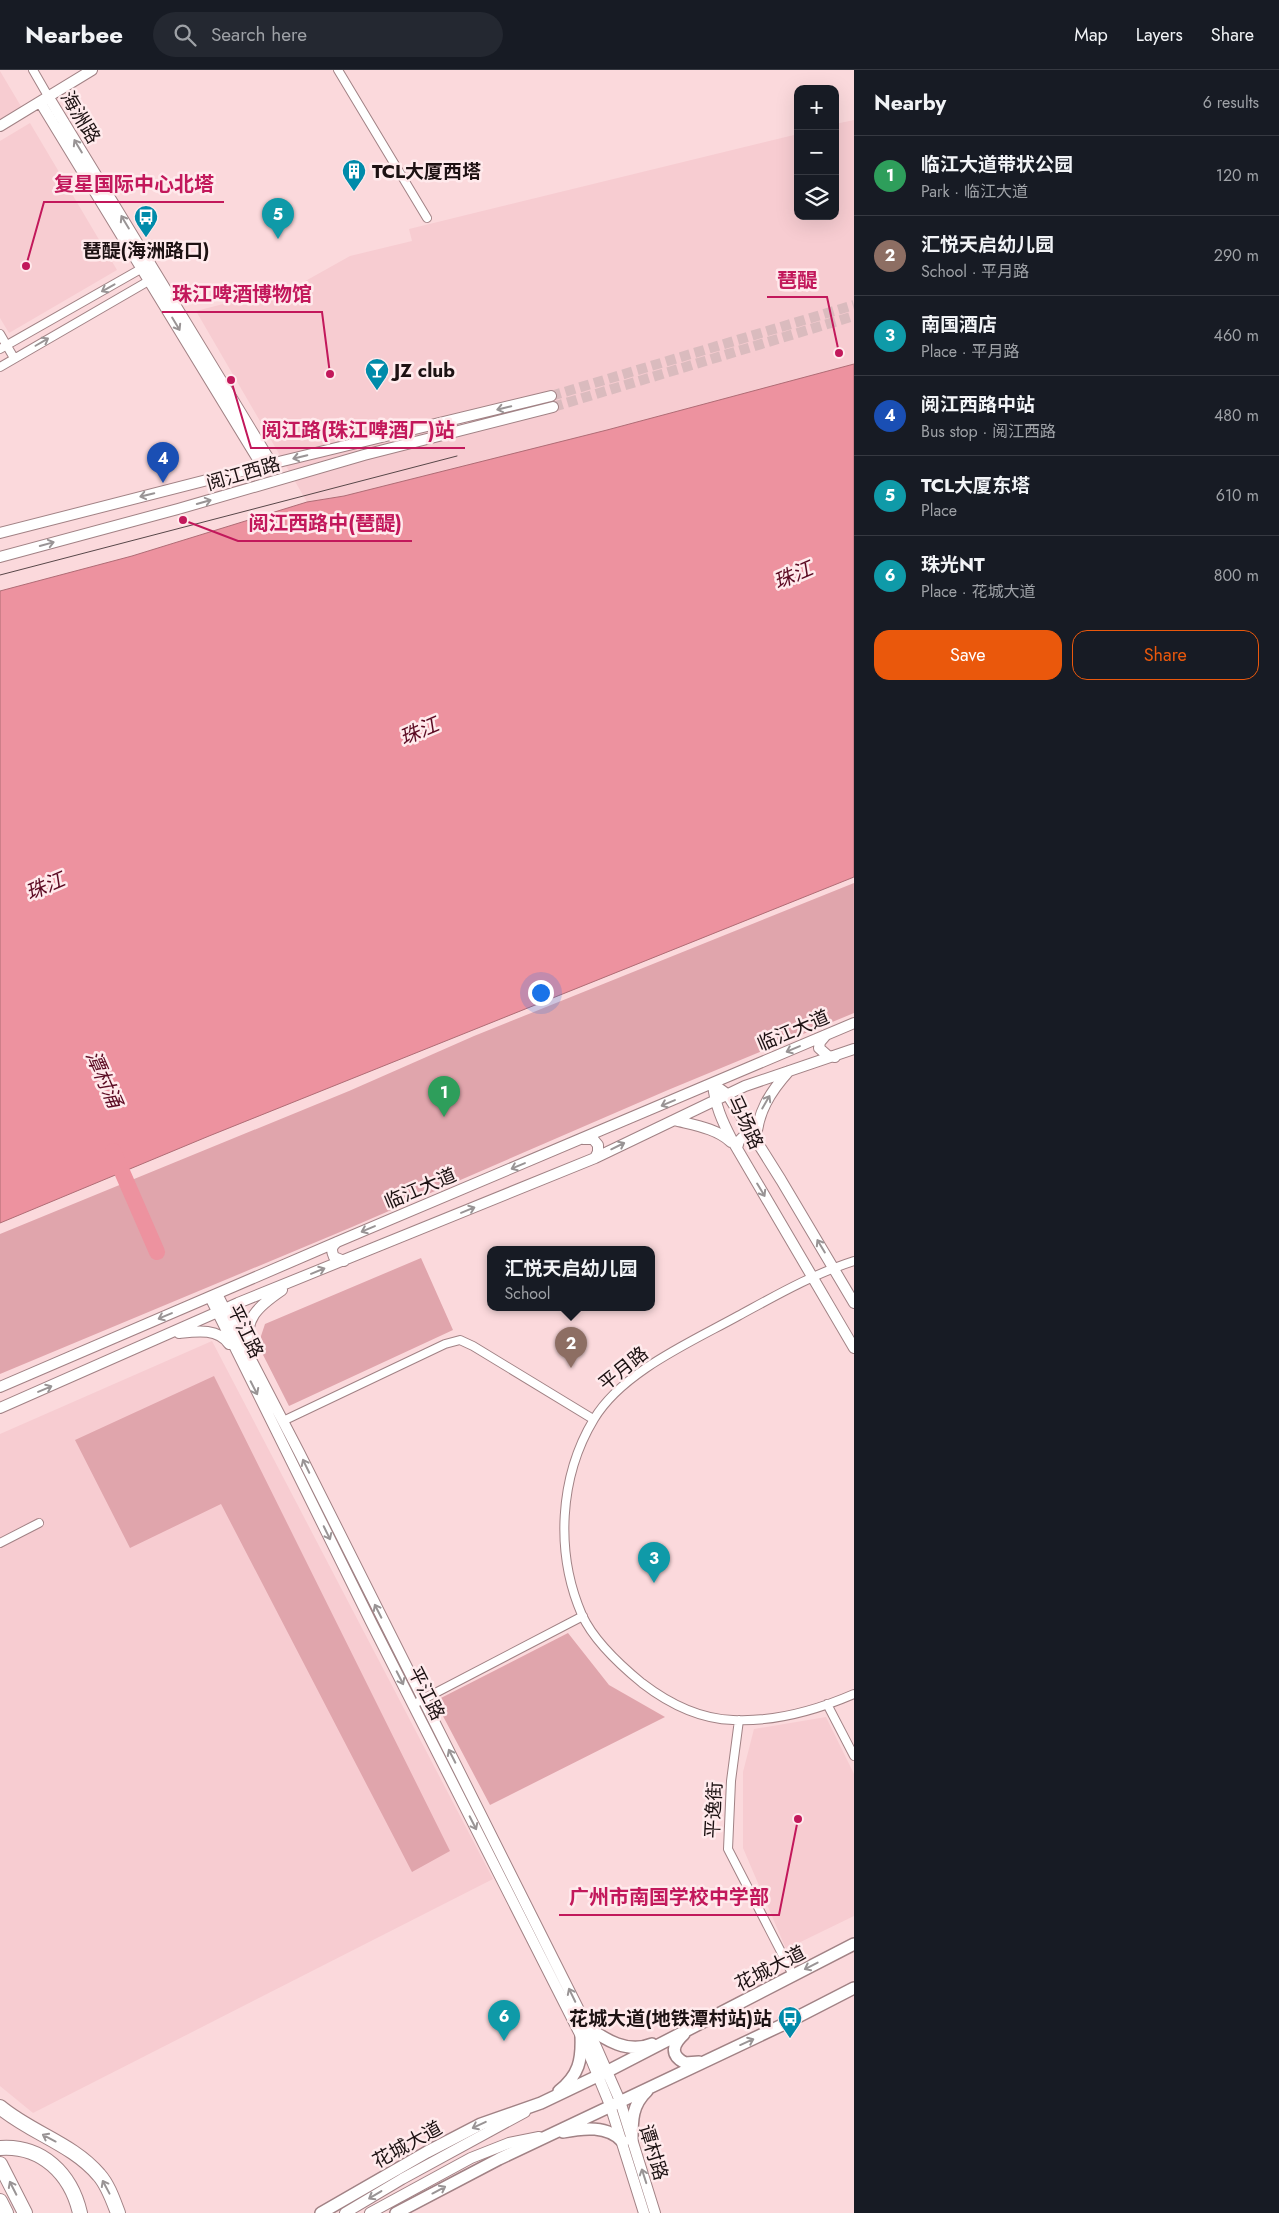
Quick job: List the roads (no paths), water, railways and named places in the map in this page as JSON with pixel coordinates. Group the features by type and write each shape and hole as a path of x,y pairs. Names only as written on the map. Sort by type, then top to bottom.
{"highway":[{"path":"0,2107 22,2123 65,2147 90,2164 101,2177 118,2213"},
{"path":"0,2148 11,2147 26,2150 43,2157 53,2164 71,2187 80,2213"},
{"path":"0,2164 26,2213"},
{"path":"0,2201 6,2213"}],"main road":[{"path":"0,126 92,70"},
{"name":"海洲路","path":"44,99 267,465"},
{"name":"阅江西路","path":"0,532 551,396"},
{"name":"阅江西路","path":"0,557 178,510 364,455 553,407"},
{"name":"临江大道","path":"0,1388 336,1242 854,1023"},
{"path":"827,1034 820,1042 819,1048 828,1056 836,1057"},
{"name":"临江大道","path":"0,1408 221,1311 595,1158 728,1094 790,1070 836,1057 854,1049"},
{"path":"674,1120 720,1134 737,1148 739,1141 743,1137 756,1141 756,1126 760,1113 776,1086 790,1070"},
{"name":"马场路","path":"713,1084 728,1094 854,1303"},
{"name":"马场路","path":"713,1084 714,1102 719,1116 854,1348"},
{"path":"583,1139 593,1139 598,1145 598,1152 595,1158"},
{"path":"336,1242 332,1246 331,1251 334,1257 344,1260"},
{"path":"245,1359 250,1319 258,1308 302,1278"},
{"name":"平江路","path":"213,1296 584,2031 615,2103"},
{"path":"170,1334 192,1332 216,1333 226,1339 245,1359"},
{"name":"平江路","path":"245,1359 283,1421 418,1702"},
{"name":"花城大道","path":"345,2213 402,2179 541,2103 689,2030 854,1944"},
{"path":"396,2213 461,2178 780,2026 854,1988"},
{"path":"541,2103 569,2082 578,2070 584,2031 611,2042 634,2047 646,2047 689,2030"},
{"path":"689,2030 679,2038 673,2049 679,2060 685,2063 702,2062"},
{"path":"370,2213 471,2158 509,2143 572,2130 596,2129 616,2134 628,2141 636,2104 653,2085"},
{"name":"花城大道","path":"321,2213 427,2152 482,2124 541,2103"},
{"name":"谭村路","path":"615,2103 655,2213"},
{"name":"谭村路","path":"628,2141 644,2213"}],"street":[{"name":"海洲路","path":"33,70 44,99"},
{"path":"338,70 427,218"},
{"path":"3,347 146,266"},
{"path":"0,366 153,278"},
{"path":"0,334 3,347 14,358"},
{"name":"平月路","path":"854,1261 833,1268 657,1360 610,1397 593,1419 572,1468 563,1525 568,1571 583,1616 606,1648 629,1672 657,1695 688,1711 713,1717 739,1720 766,1718 800,1712 854,1694"},
{"path":"283,1421 445,1344 460,1340 593,1419"},
{"path":"0,1543 38,1523"},
{"path":"418,1702 583,1616"},
{"path":"828,1704 854,1756"},
{"name":"平逸街","path":"739,1720 731,1781 728,1849 793,1975"}],"water":[{"name":"珠江","path":"854,364 854,877 209,1136 0,1223 0,591 132,556 307,502 344,496 607,430"}],"waterway":[{"name":"潭村涌","path":"113,1151 157,1252"}],"tunnel":[{"path":"551,396 854,305"},
{"path":"553,407 854,316"}],"tram line":[{"path":"0,575 457,456"}],"place":[{"name":"TCL大厦西塔","path":"354,192"},
{"name":"琶醍(海洲路口)","path":"146,238"},
{"name":"TCL大厦东塔","path":"278,239"},
{"name":"复星国际中心北塔","path":"26,266"},
{"name":"琶醍","path":"839,353"},
{"name":"珠江啤酒博物馆","path":"330,374"},
{"name":"阅江路(珠江啤酒厂)站","path":"231,380"},
{"name":"JZ club","path":"377,391"},
{"name":"阅江西路中站","path":"163,483"},
{"name":"阅江西路中(琶醍)","path":"183,520"},
{"name":"临江大道带状公园","path":"444,1117"},
{"name":"汇悦天启幼儿园","path":"571,1368"},
{"name":"南国酒店","path":"654,1583"},
{"name":"广州市南国学校中学部","path":"798,1819"},
{"name":"花城大道(地铁潭村站)站","path":"790,2039"},
{"name":"珠光NT","path":"504,2041"}]}
